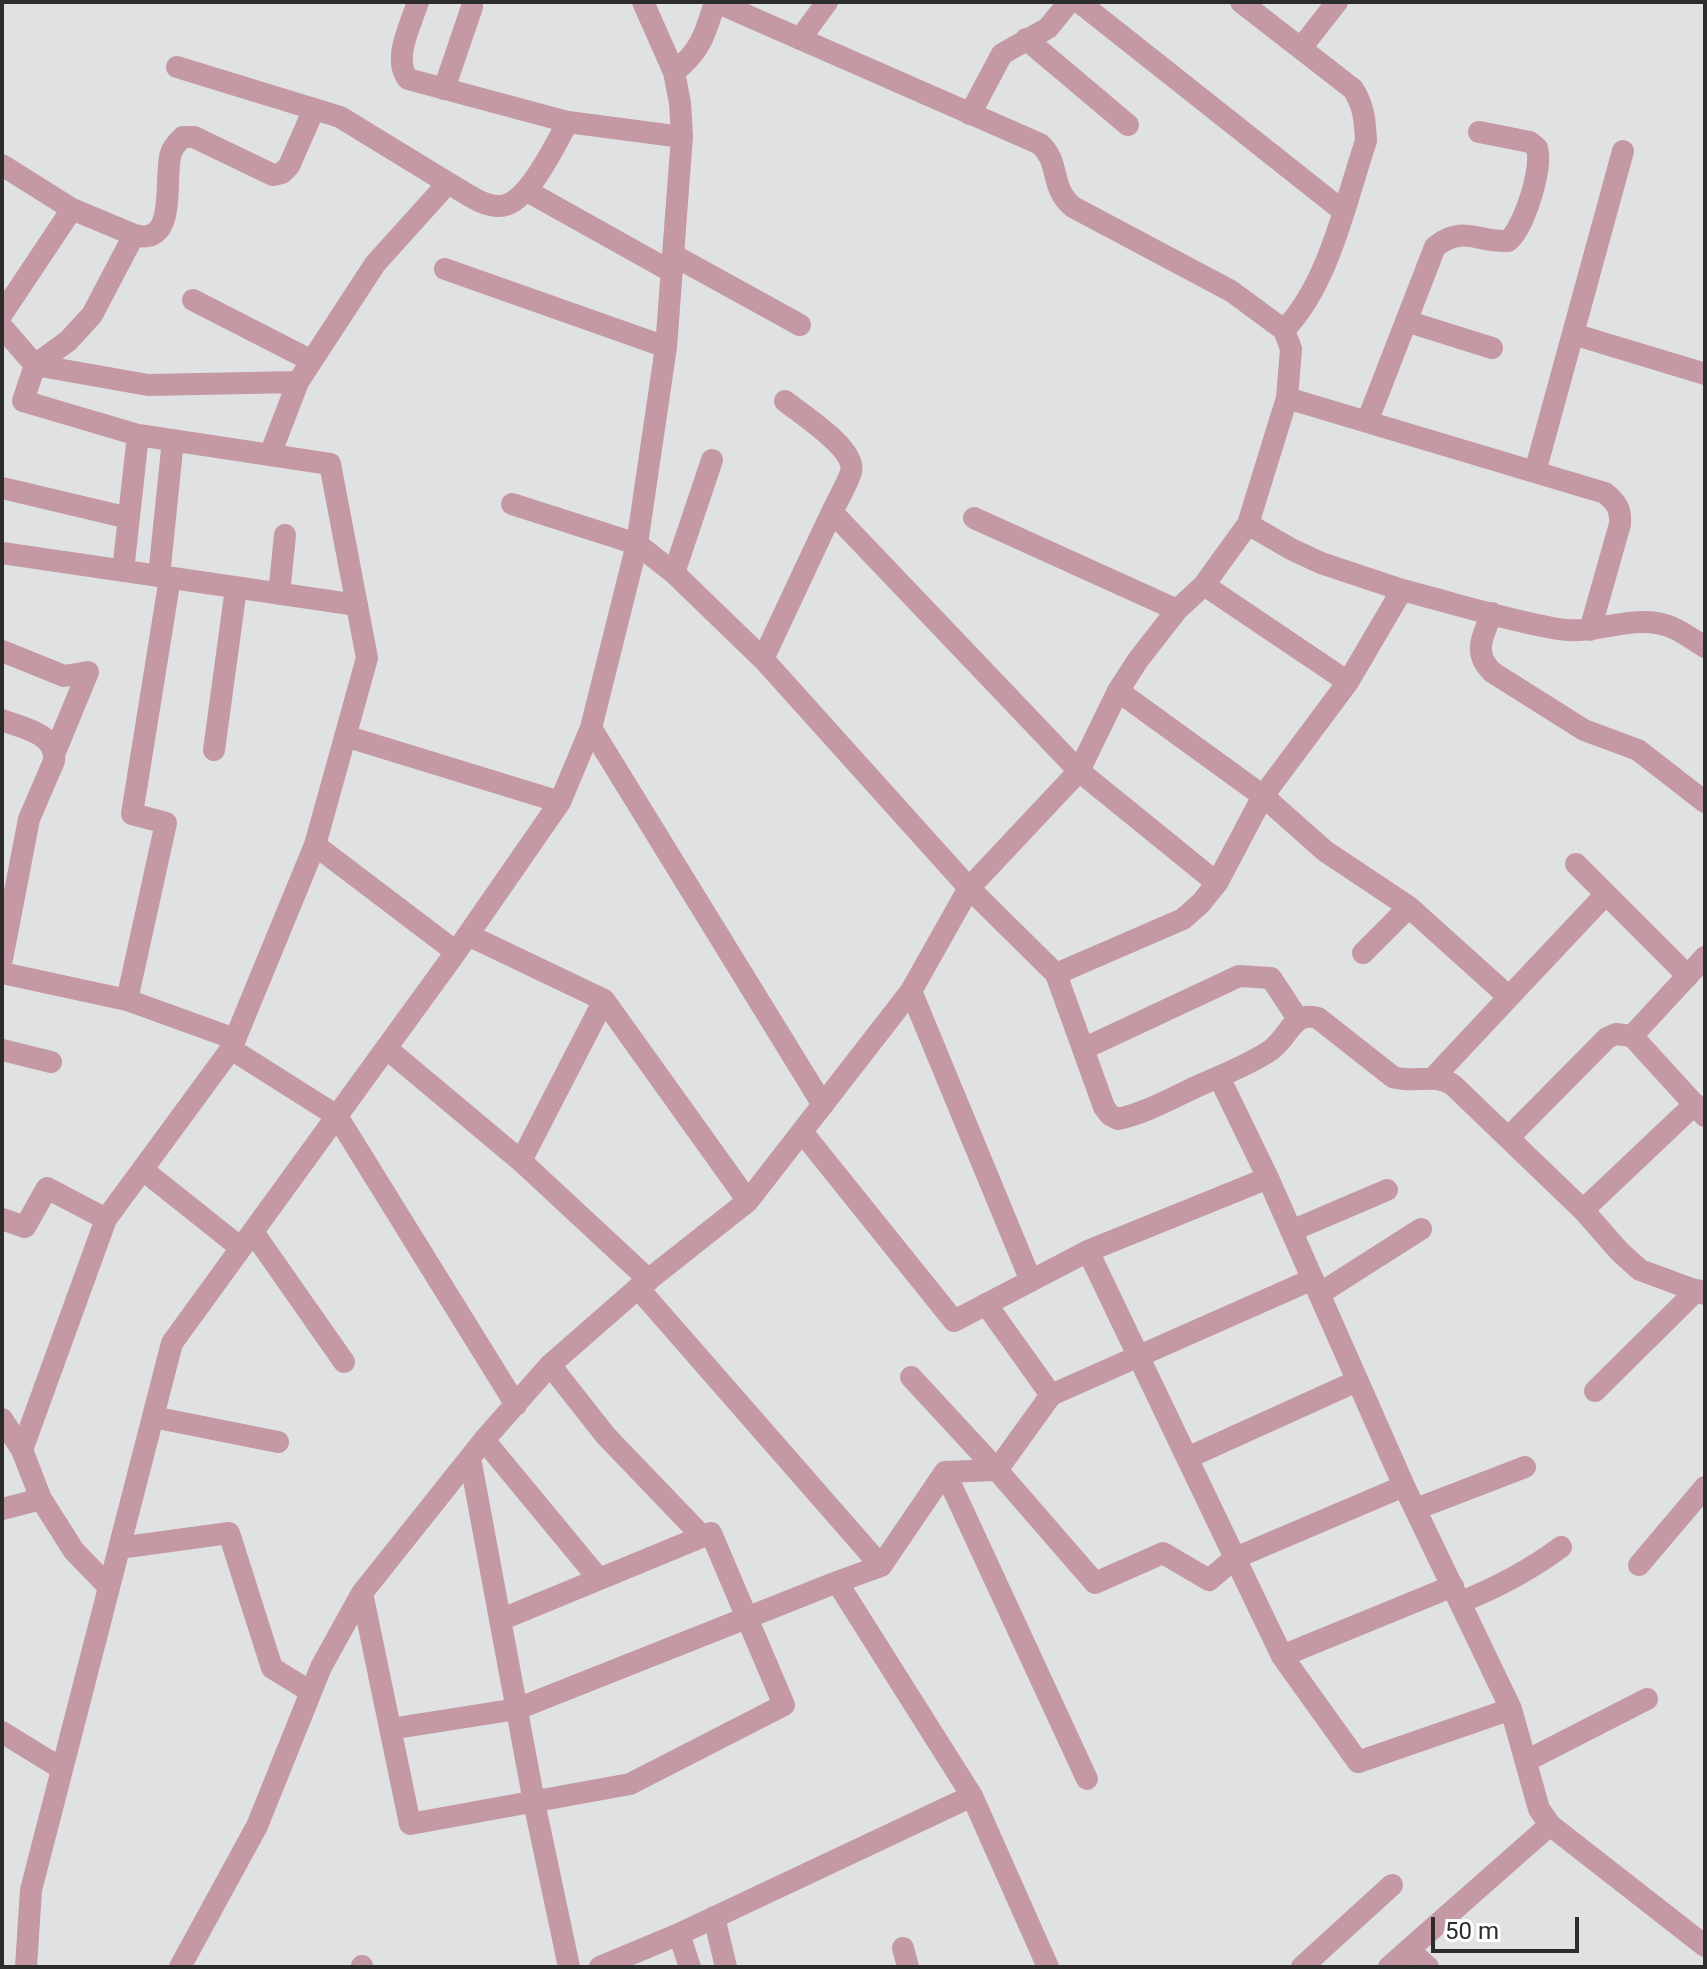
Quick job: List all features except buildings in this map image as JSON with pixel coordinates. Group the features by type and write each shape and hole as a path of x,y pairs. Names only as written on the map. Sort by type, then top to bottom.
{"street":[{"path":"418,2 400,60 402,72 408,79 568,122 682,137"},
{"path":"26,1967 31,1890 172,1343 462,943 560,802 591,728 637,544 666,347 682,137 674,72 643,2"},
{"path":"180,1967 257,1826 321,1667 362,1593 477,1449 550,1365 643,1284 748,1201 823,1105 911,991 969,888 1079,771 1118,691 1138,660 1177,610 1204,585 1248,524 1287,398 1291,349 1284,330 1231,291 1073,207 1063,199 1057,187 1053,160 1040,144 716,2 697,50 674,72"},
{"path":"800,39 827,2"},
{"path":"970,114 1002,54 1048,28 1069,2"},
{"path":"1079,2 1343,211"},
{"path":"1241,2 1353,89 1362,102 1366,141 1343,211 1319,281 1297,316 1284,330"},
{"path":"1301,48 1337,2"},
{"path":"444,89 472,7"},
{"path":"1026,39 1128,125"},
{"path":"177,67 314,109 358,127 448,183 484,203 501,207 514,202 527,191 568,122"},
{"path":"2,165 72,209 143,237 154,234 165,223 169,163 175,145 183,137 194,137 273,175 282,173 289,166 314,109"},
{"path":"1367,422 1435,247 1446,237 1464,234 1508,241 1516,235 1521,225 1538,166 1537,148 1530,142 1479,132"},
{"path":"1535,472 1623,151"},
{"path":"270,455 298,382 310,360 375,264 448,183"},
{"path":"527,191 800,325"},
{"path":"2,314 72,209"},
{"path":"22,1450 106,1219 233,1044 315,845 367,658 330,464 138,435 23,401 35,365 68,341 92,315 134,235"},
{"path":"445,269 666,347"},
{"path":"193,300 310,360"},
{"path":"1406,321 1492,348"},
{"path":"2,327 35,365 148,385 298,382"},
{"path":"1573,334 1705,374"},
{"path":"1287,398 1605,493 1617,503 1621,513 1620,524 1590,630"},
{"path":"763,659 851,470 851,461 845,449 785,401"},
{"path":"123,571 138,435"},
{"path":"127,1000 166,823 132,814 164,577 173,440"},
{"path":"674,573 712,460"},
{"path":"2,488 129,518"},
{"path":"512,504 637,544 674,573 763,659 969,888 1056,974 1104,1107 1118,1119 1134,1116 1219,1077 1276,1046 1298,1019 1307,1015 1327,1023 1393,1077 1406,1081 1434,1077 1453,1085 1583,1210 1640,1270 1701,1292 1595,1391"},
{"path":"832,512 1079,771 1217,883"},
{"path":"974,518 1177,610"},
{"path":"1248,524 1321,563 1402,590 1557,629 1590,630 1641,622 1658,623 1676,629 1705,647"},
{"path":"279,594 285,535"},
{"path":"2,553 357,605"},
{"path":"1204,585 1348,682"},
{"path":"214,750 236,588"},
{"path":"1056,974 1183,919 1201,903 1217,883 1263,796 1348,682 1402,590"},
{"path":"1492,613 1480,643 1483,664 1492,672 1584,730 1638,750 1705,802"},
{"path":"2,651 64,676 88,672 29,819 2,959"},
{"path":"1118,691 1263,796 1325,851 1409,907 1509,997"},
{"path":"2,720 46,738 55,752"},
{"path":"591,728 823,1105"},
{"path":"345,736 560,802"},
{"path":"315,845 462,943 604,1000 748,1201"},
{"path":"1576,864 1688,976"},
{"path":"1434,1077 1606,894"},
{"path":"1363,953 1409,907"},
{"path":"1632,1036 1705,957"},
{"path":"2,973 127,1000 233,1044 337,1116 516,1405"},
{"path":"1083,1049 1239,976 1271,978 1298,1019"},
{"path":"911,991 1031,1281"},
{"path":"521,1161 604,1000"},
{"path":"1509,1137 1607,1038 1616,1034 1632,1036 1700,1110 1583,1210"},
{"path":"386,1048 521,1161 643,1284 881,1566"},
{"path":"2,1050 51,1062"},
{"path":"1219,1077 1268,1178 1404,1486 1511,1709 1539,1809 1550,1825 1705,1946"},
{"path":"802,1132 954,1321 1088,1251 1268,1178"},
{"path":"143,1170 247,1240 344,1362"},
{"path":"2,1219 25,1227 47,1188 106,1219"},
{"path":"1291,1231 1387,1190"},
{"path":"997,1470 1051,1395 1138,1355 1316,1286 1421,1229"},
{"path":"1088,1251 1282,1656 1358,1762 1511,1709"},
{"path":"986,1304 1051,1395"},
{"path":"550,1365 606,1436 702,1536"},
{"path":"911,1377 1095,1583 1163,1553 1209,1580 1235,1558 1404,1486"},
{"path":"1187,1458 1357,1381"},
{"path":"153,1417 278,1442"},
{"path":"2,1419 22,1450 41,1499 74,1551 109,1587"},
{"path":"477,1449 599,1579"},
{"path":"477,1449 500,1620 569,1967"},
{"path":"1416,1509 1525,1467"},
{"path":"945,1472 997,1470"},
{"path":"390,1729 517,1709 881,1566 945,1472"},
{"path":"945,1472 1087,1779"},
{"path":"1639,1565 1705,1487"},
{"path":"2,1509 41,1499"},
{"path":"119,1548 229,1533 272,1668 311,1692"},
{"path":"362,1593 410,1824 630,1784 784,1705 711,1533 500,1620"},
{"path":"1282,1656 1457,1594 1500,1587 1561,1547"},
{"path":"837,1582 972,1796 1048,1967"},
{"path":"1526,1761 1647,1699"},
{"path":"2,1732 62,1769"},
{"path":"600,1967 679,1934 972,1796"},
{"path":"1389,1967 1550,1825"},
{"path":"1302,1967 1392,1885"},
{"path":"714,1917 726,1967"},
{"path":"679,1934 690,1967"},
{"path":"1409,1950 1428,1967"}]}
